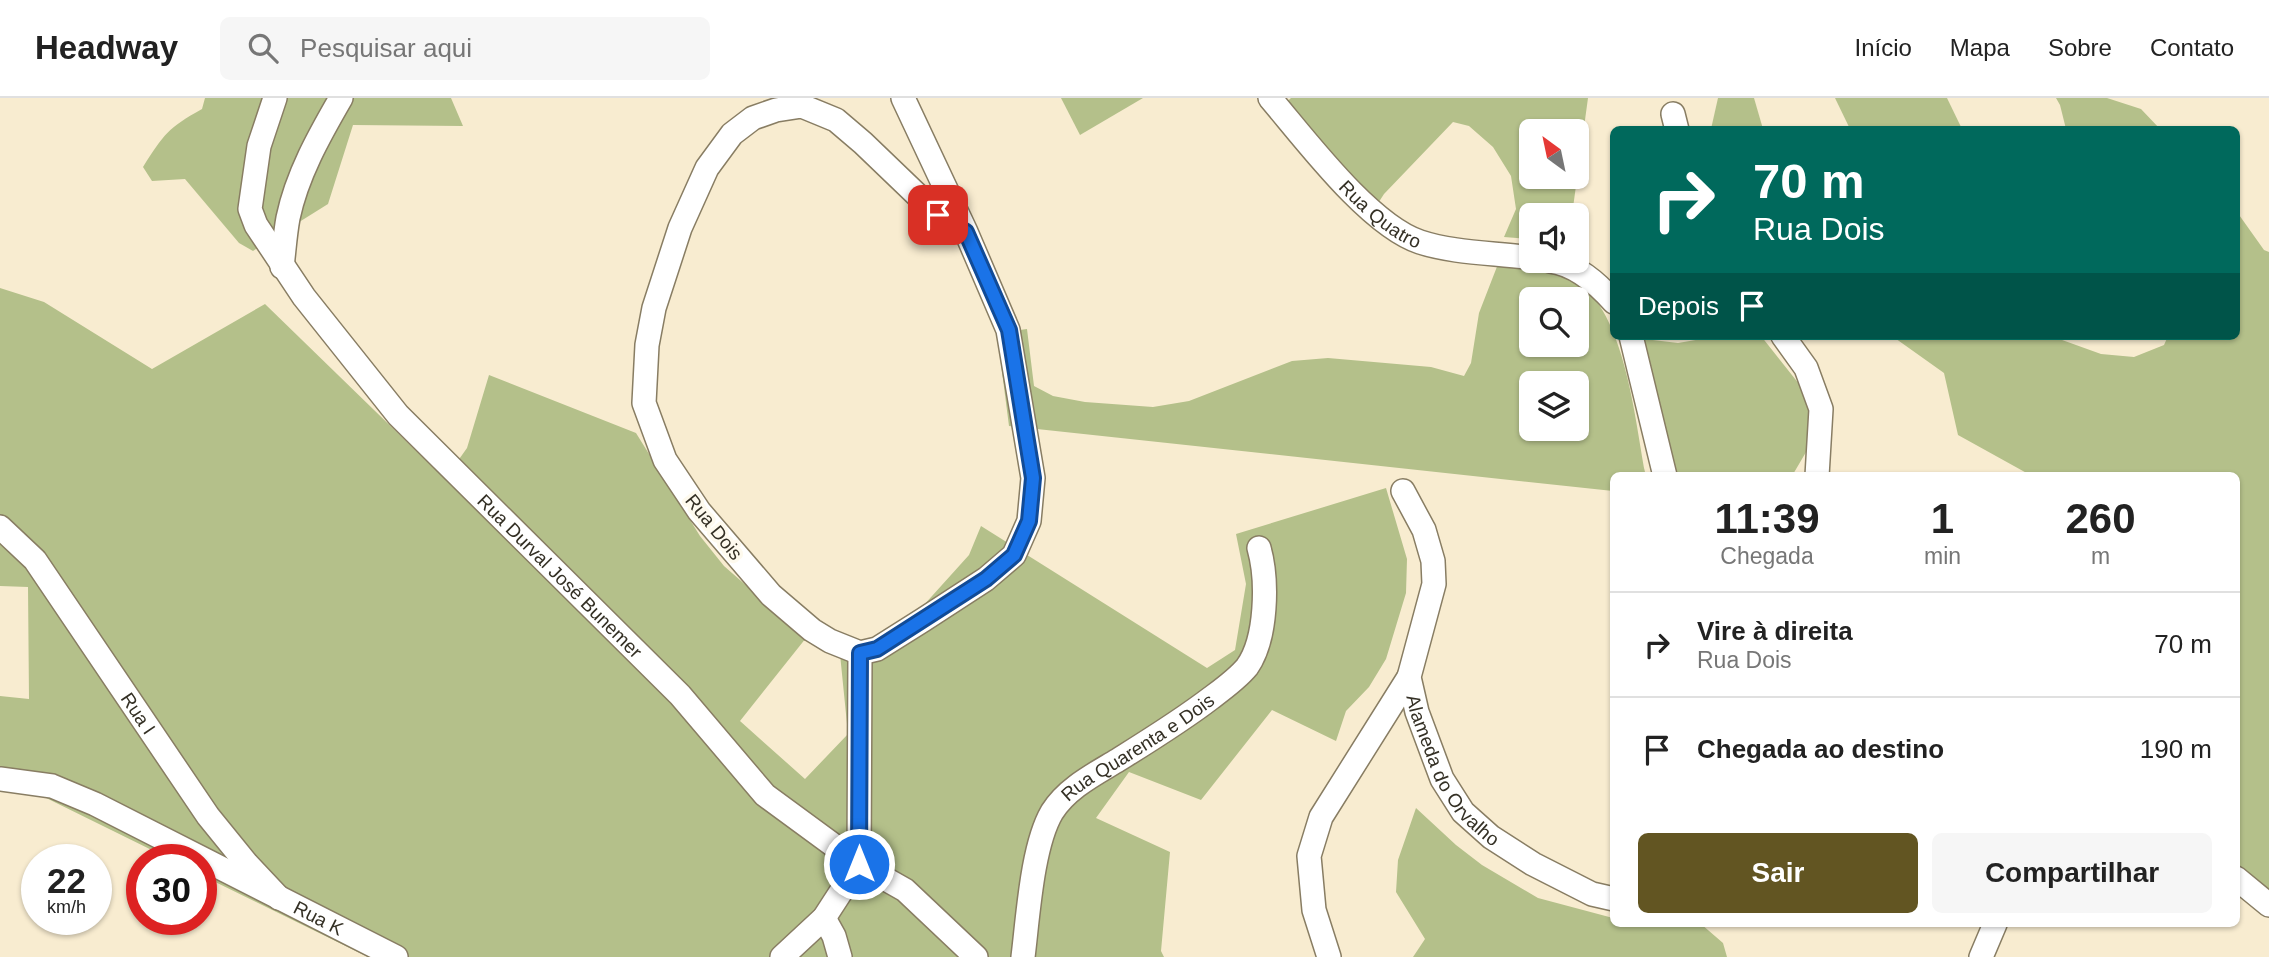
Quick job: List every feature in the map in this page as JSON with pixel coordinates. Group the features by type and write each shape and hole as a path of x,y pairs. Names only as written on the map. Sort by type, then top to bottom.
{"street":[{"path":"275,98 259,146 250,209 262,237 282,267"},
{"path":"282,267 288,219 299,179 341,98"},
{"path":"782,957 824,918 859,864 860,653 877,649 986,579 1014,555 1029,521 1033,478 1009,330 902,98"},
{"name":"Rua Quatro","path":"1269,98 1359,199 1403,234 1437,246 1519,256"},
{"name":"Rua Dois","path":"860,653 830,641 812,630 771,595 699,511 665,460 653,434 644,403 647,345 654,308 680,228 707,169 732,134 753,118 776,110 802,106 836,120 863,142 938,215 966,232"},
{"name":"Rua Durval José Bunemer","path":"282,267 398,415 680,695 765,795 859,864"},
{"path":"1582,273 1610,298"},
{"path":"1632,340 1664,472"},
{"path":"1786,340 1806,368 1821,409 1817,472"},
{"name":"Alameda do Orvalho","path":"1403,491 1424,530 1433,561 1434,584 1409,677 1426,741 1442,779 1463,812 1491,837 1533,864 1592,894 1610,898"},
{"name":"Rua I","path":"0,527 35,560 208,816 279,898"},
{"name":"Rua Quarenta e Dois","path":"1023,957 1029,902 1042,833 1064,797 1086,779 1179,723 1229,684 1247,666 1257,648 1265,596 1265,568 1259,548"},
{"path":"1329,957 1314,910 1309,856 1321,817 1409,677"},
{"name":"Rua K","path":"0,779 52,786 95,804 396,957"},
{"path":"859,864 905,890 976,957"},
{"path":"2240,881 2269,905"},
{"path":"824,918 834,936 840,957"},
{"path":"1981,957 1995,927"}],"green space":[{"path":"205,98 451,98 463,126 353,125 328,204 253,251 239,243 185,179 152,181 143,167 168,133 181,121 202,109"},
{"path":"1061,98 1143,98 1080,135"},
{"path":"1291,98 1588,98 1585,119 1519,119 1519,189 1576,189 1574,203 1519,203 1519,238 1504,237 1516,209 1511,176 1493,147 1469,126 1453,122 1384,194 1375,208 1282,106"},
{"path":"1718,98 1754,98 1762,126 1712,126"},
{"path":"1835,98 1947,98 1961,126 1849,126"},
{"path":"2056,98 2107,98 2141,109 2157,126 2065,126"},
{"path":"2240,216 2264,250 2269,252 2269,902 2240,885 2240,472 2025,472 1958,435 1944,373 1898,340 2062,340 2101,354 2134,357 2164,345 2166,340 2240,340"},
{"path":"1498,264 1519,266 1519,273 1555,273 1567,277 1582,287 1519,287 1519,357 1589,357 1589,293 1593,296 1610,326 1610,340 1617,341 1625,368 1645,472 1610,472 1610,491 1009,426 997,333 1027,329 1034,386 1053,396 1085,402 1153,407 1189,401 1292,361 1328,358 1431,367 1464,376 1471,363 1479,313"},
{"path":"0,288 44,302 152,369 265,304 445,479 467,448 489,375 636,433 700,536 724,566 806,638 740,721 805,779 848,734 840,654 870,644 923,606 969,555 981,526 1207,668 1235,650 1246,584 1236,534 1386,488 1407,559 1406,593 1386,659 1369,687 1346,711 1336,741 1272,710 1201,800 1129,772 1096,818 1170,852 1161,951 1164,957 368,957 217,883 217,844 140,844 34,792 0,781 0,696 29,699 28,587 0,586"},
{"path":"1636,340 1678,343 1696,340 1764,340 1811,399 1809,447 1794,472 1667,472"},
{"path":"1416,808 1482,865 1538,898 1610,917 1610,927 1704,927 1723,943 1727,957 1413,957 1425,939 1396,892 1398,860"}],"route":[{"path":"859,864 860,653 877,649 986,579 1014,555 1029,521 1033,478 1009,330 966,232 938,215"}]}
